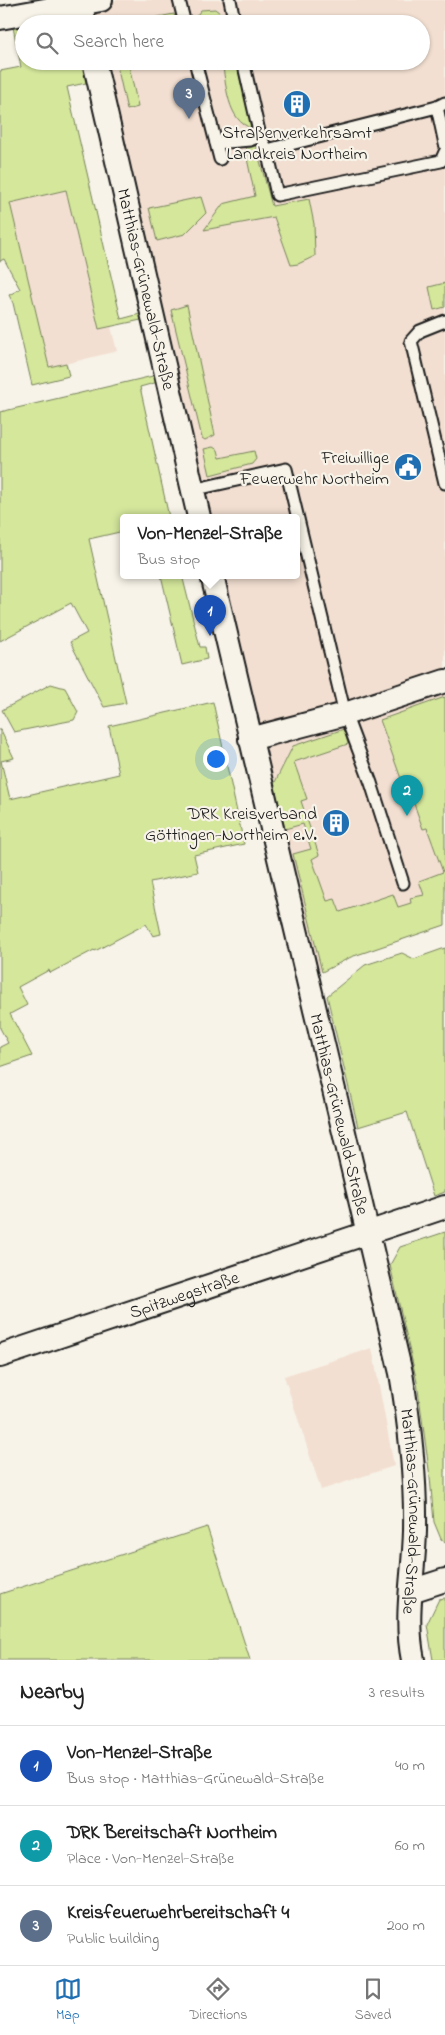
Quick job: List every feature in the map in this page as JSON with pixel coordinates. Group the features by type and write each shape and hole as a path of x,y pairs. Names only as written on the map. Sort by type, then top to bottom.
{"street":[{"path":"24,15 87,7"},
{"path":"0,18 15,16"},
{"name":"Matthias-Grünewald-Straße","path":"96,70 197,514"},
{"name":"Matthias-Grünewald-Straße","path":"213,579 400,1367 411,1429 414,1467 415,1533 409,1622 413,1660"},
{"path":"250,739 345,714 445,681"},
{"name":"Spitzwegstraße","path":"0,1356 445,1207"},
{"path":"411,1591 445,1580"}],"lane":[{"path":"179,0 183,15"},
{"path":"230,0 233,15"},
{"path":"197,70 220,159"},
{"path":"246,70 260,136 267,150 277,196 440,161 445,152"},
{"path":"267,150 441,105 445,144"},
{"path":"216,143 250,140 260,136"},
{"path":"445,321 420,331 411,341 445,483"},
{"path":"192,490 286,469 297,514"},
{"path":"300,527 345,714 371,783 404,883"}],"shaded area":[{"path":"85,0 445,0 445,925 351,957 322,972 308,965 219,579 300,579 300,514 204,514 101,70 430,70 430,15 89,15"},
{"path":"66,190 99,329 111,327 117,351 49,368 10,203"},
{"path":"372,1348 394,1466 321,1490 284,1376"}],"green space":[{"path":"215,9 222,15 197,15 201,10"},
{"path":"15,68 15,70 83,70 86,83 67,87 121,319 140,314 141,320 99,329 66,190 10,203 49,367 66,363 69,376 32,385 13,303 9,295 20,289 4,259 0,261 0,71"},
{"path":"118,70 130,70 138,107 127,110"},
{"path":"224,70 238,70 252,128 237,118 227,90"},
{"path":"256,146 272,206 309,199 314,224 315,256 298,264 291,265 274,217 204,230 223,204 255,196 245,149"},
{"path":"201,197 206,213 185,234 157,241 149,208"},
{"path":"445,283 445,307 434,310 429,287"},
{"path":"187,305 215,435 205,440 202,438 171,310"},
{"path":"157,375 158,382 140,387 168,514 120,514 120,532 89,539 126,703 104,707 70,642 87,633 71,603 0,641 0,412"},
{"path":"213,447 218,450 220,458 254,451 256,459 252,464 210,475 204,449"},
{"path":"162,579 183,579 200,647 205,647 207,659 182,665"},
{"path":"51,684 65,688 78,712 74,720 14,732 2,710"},
{"path":"445,697 445,925 351,957 322,972 293,854 311,849 303,824 285,829 274,784 293,746 344,729 348,744 294,762 307,799 301,801 319,855 312,859 327,901 335,899 340,912 393,894 398,907 411,903 410,898 424,895 419,881 443,872 427,828 423,829 413,801 409,801 380,720"},
{"path":"213,702 244,844 194,855 198,872 150,882 161,934 153,936 146,924 95,951 50,973 49,970 18,987 27,1005 10,1014 32,1056 0,1067 0,1047 8,1043 0,1028 0,729 14,758 1,761 10,799 119,774 109,726"},
{"path":"445,948 445,1192 434,1196 407,1112 358,1127 327,996 365,965 402,953 414,959"},
{"path":"445,1232 445,1542 441,1539 434,1522 417,1382 390,1265 400,1247"},
{"path":"207,1527 250,1660 0,1660 0,1594"},
{"path":"445,1598 445,1660 433,1660 427,1624 439,1599"}],"place":[{"name":"Straßenverkehrsamt Landkreis Northeim","path":"297,104"},
{"name":"Kreisfeuerwehrbereitschaft 4","path":"189,119"},
{"name":"Freiwillige Feuerwehr Northeim","path":"408,467"},
{"name":"Von-Menzel-Straße","path":"210,636"},
{"name":"DRK Bereitschaft Northeim","path":"407,816"},
{"name":"DRK Kreisverband Göttingen-Northeim e.V.","path":"336,823"}]}
